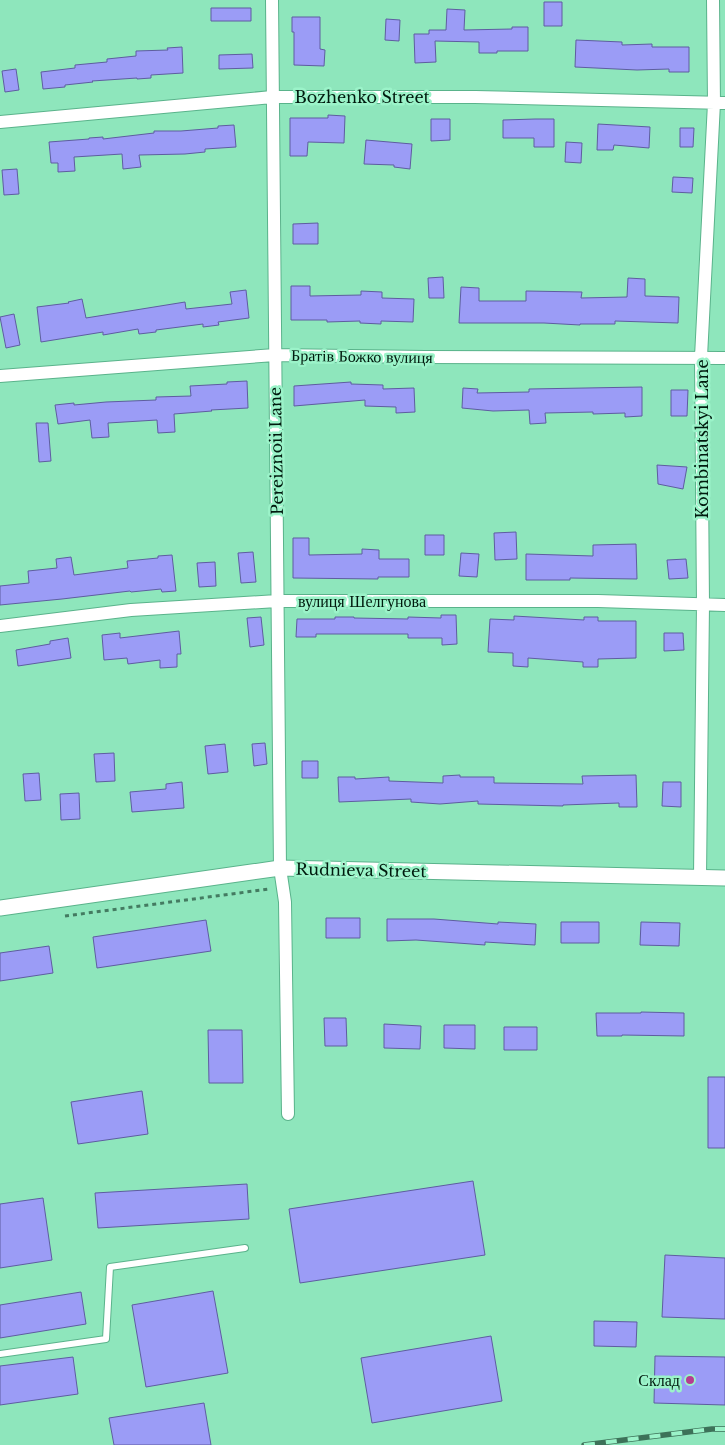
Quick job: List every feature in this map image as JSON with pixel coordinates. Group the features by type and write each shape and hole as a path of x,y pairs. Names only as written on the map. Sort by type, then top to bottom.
{"street":[{"name":"Pereiznoii Lane","path":"272,0 280,868 285,902 288,1114"},
{"name":"Kombinatskyi Lane","path":"700,878 703,604 701,357 720,103 713,0"},
{"name":"Bozhenko Street","path":"0,122 272,97 475,97 720,103"},
{"name":"Братів Божко вулиця","path":"0,376 275,355 725,358"},
{"name":"вулиця Шелгунова","path":"0,626 131,610 278,601 589,601 725,604"},
{"name":"Rudnieva Street","path":"0,908 280,868 725,878"}],"lane":[{"path":"0,1354 106,1340 110,1267 245,1248"}],"path":[{"path":"65,916 283,887"}],"building":[{"path":"544,2 562,2 562,26 544,26"},
{"path":"211,8 251,8 251,21 211,21"},
{"path":"447,9 465,10 464,30 528,27 528,51 479,53 479,42 435,41 436,62 415,63 414,34 429,34 429,30 446,30"},
{"path":"292,17 320,17 320,49 325,50 324,66 294,65"},
{"path":"386,19 400,20 399,41 385,40"},
{"path":"576,40 622,42 622,45 652,44 652,47 689,47 689,72 669,72 669,69 637,70 575,67"},
{"path":"182,47 183,73 151,75 151,78 92,81 65,85 65,87 43,89 41,72 75,68 75,65 107,62 107,59 136,56 136,51 168,50 167,48"},
{"path":"252,54 253,68 219,69 219,55"},
{"path":"16,69 19,90 5,92 2,71"},
{"path":"328,115 345,116 344,143 308,142 307,156 290,156 290,118 328,118"},
{"path":"431,119 450,119 450,140 431,141"},
{"path":"554,119 554,147 534,147 534,138 503,138 503,120"},
{"path":"598,124 650,127 649,148 614,145 613,150 597,150"},
{"path":"234,125 236,147 205,149 205,152 185,154 139,155 141,167 123,169 122,154 74,157 75,171 58,172 58,163 51,163 49,142 103,137 103,139 154,133 154,131 181,131"},
{"path":"680,128 694,128 693,147 680,147"},
{"path":"366,140 412,144 410,169 394,167 394,165 364,164"},
{"path":"566,142 582,143 581,163 565,162"},
{"path":"17,169 19,194 4,195 2,170"},
{"path":"673,177 693,178 692,193 672,192"},
{"path":"318,223 318,244 293,244 293,224"},
{"path":"443,277 444,298 429,298 428,278"},
{"path":"628,278 645,279 645,296 679,297 678,323 615,321 615,324 580,325 459,323 461,287 479,288 479,301 526,301 526,291 582,292 581,298 627,297"},
{"path":"291,286 310,286 310,296 361,295 361,291 382,292 382,298 414,299 413,322 381,321 381,324 360,323 360,321 291,320"},
{"path":"246,290 249,318 218,322 219,325 203,327 203,324 139,334 138,329 103,335 103,332 41,342 37,307 69,303 82,299 86,318 185,302 186,309 232,304 230,292"},
{"path":"14,314 20,345 6,348 0,317"},
{"path":"247,381 248,408 174,414 175,432 158,433 157,420 108,423 109,437 92,438 90,420 58,424 55,405 156,400 156,397 191,396 190,386"},
{"path":"351,382 351,384 383,385 383,389 414,388 415,412 396,413 396,407 365,406 365,400 294,406 294,386"},
{"path":"642,387 642,416 625,417 625,413 593,414 593,412 545,413 546,423 530,424 529,410 493,411 462,408 463,388 478,389 477,393 529,392 529,389"},
{"path":"671,390 688,390 687,416 671,416"},
{"path":"36,423 48,423 51,461 39,462"},
{"path":"657,465 687,467 683,489 658,484"},
{"path":"516,532 517,559 495,560 494,533"},
{"path":"425,535 444,535 444,555 425,555"},
{"path":"293,538 309,538 309,555 362,554 362,549 379,550 379,559 409,559 409,577 378,577 378,579 293,578"},
{"path":"636,544 637,579 570,578 570,580 526,580 526,554 593,556 593,545"},
{"path":"253,552 256,582 241,583 238,553"},
{"path":"461,553 479,554 477,577 459,576"},
{"path":"172,555 176,591 162,592 161,589 130,591 0,605 0,586 29,583 28,571 57,568 56,559 71,557 74,575 128,568 127,561"},
{"path":"686,559 688,578 669,579 667,560"},
{"path":"215,562 216,586 199,587 197,563"},
{"path":"441,615 456,615 457,644 442,645 442,638 408,638 408,634 316,634 316,637 296,637 297,619 354,617 408,619 408,617 441,618"},
{"path":"514,616 584,620 584,617 598,617 598,621 636,621 636,658 598,659 598,667 583,667 583,662 528,658 528,667 513,666 513,653 488,652 490,619 514,620"},
{"path":"261,617 264,645 250,647 247,618"},
{"path":"179,631 181,654 177,654 177,667 160,668 160,660 128,664 127,658 104,660 102,635 120,633 120,638"},
{"path":"664,633 683,633 684,650 664,651"},
{"path":"68,638 71,658 18,666 16,650 50,644 50,641"},
{"path":"265,743 267,764 254,766 252,744"},
{"path":"225,744 228,772 208,774 205,746"},
{"path":"114,753 115,781 96,782 94,754"},
{"path":"302,761 318,761 318,778 302,778"},
{"path":"39,773 41,800 25,801 23,774"},
{"path":"460,775 460,777 494,777 494,783 583,784 582,776 636,775 637,807 619,807 619,803 563,806 478,804 478,801 440,804 411,802 411,799 339,802 338,777 355,777 355,779 389,777 389,781 443,783 443,776"},
{"path":"182,782 184,808 132,812 130,792 166,789 166,784"},
{"path":"663,782 681,782 681,807 662,806"},
{"path":"79,793 80,819 61,820 60,794"},
{"path":"326,918 360,918 360,938 326,938"},
{"path":"387,919 434,919 498,924 498,922 536,924 535,945 485,942 485,945 416,940 387,941"},
{"path":"206,920 211,951 97,968 93,937"},
{"path":"561,922 599,922 599,943 561,943"},
{"path":"641,922 680,923 679,946 640,945"},
{"path":"49,946 53,973 0,981 0,953"},
{"path":"596,1013 684,1013 684,1036 597,1036"},
{"path":"324,1018 346,1018 347,1046 325,1046"},
{"path":"384,1024 421,1026 420,1049 384,1048"},
{"path":"444,1025 475,1025 475,1049 444,1048"},
{"path":"504,1027 537,1027 537,1050 504,1050"},
{"path":"208,1030 242,1030 243,1083 209,1083"},
{"path":"708,1077 725,1077 725,1148 708,1148"},
{"path":"142,1091 148,1134 78,1144 71,1102"},
{"path":"473,1181 485,1255 300,1283 289,1209"},
{"path":"247,1184 249,1219 98,1228 95,1193"},
{"path":"43,1198 52,1260 0,1268 0,1204"},
{"path":"665,1255 725,1258 725,1319 662,1317"},
{"path":"213,1291 228,1373 146,1387 132,1305"},
{"path":"81,1292 86,1324 0,1338 0,1305"},
{"path":"594,1321 637,1322 636,1347 594,1346"},
{"path":"491,1336 502,1401 372,1423 361,1358"},
{"name":"Склад","path":"655,1356 725,1357 725,1405 654,1403"},
{"path":"73,1357 78,1394 0,1405 0,1366"},
{"path":"204,1403 211,1445 114,1445 109,1418"}],"railway":[{"path":"584,1445 725,1429"}],"place":[{"name":"Склад","path":"690,1380"}]}
